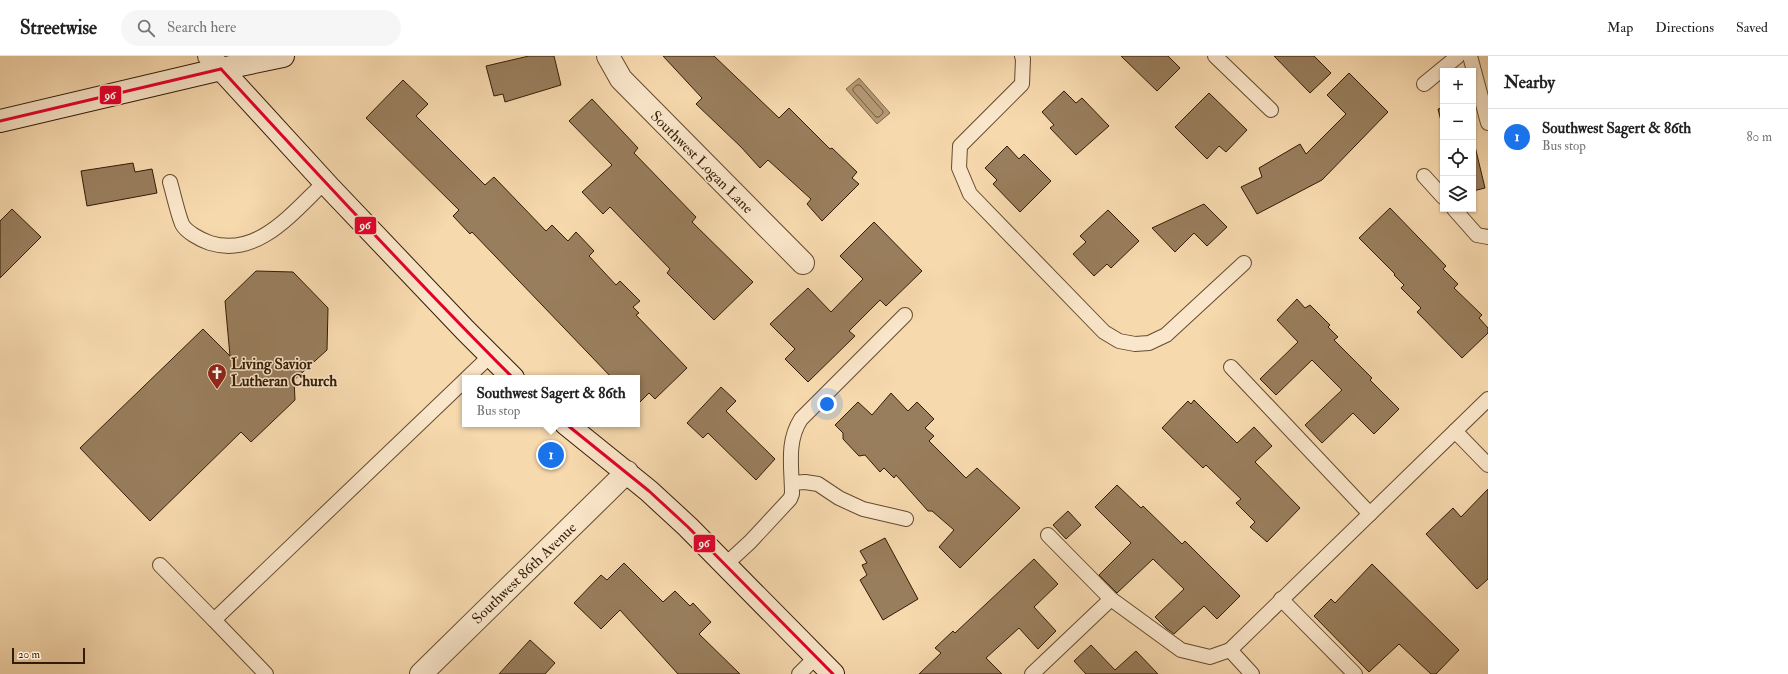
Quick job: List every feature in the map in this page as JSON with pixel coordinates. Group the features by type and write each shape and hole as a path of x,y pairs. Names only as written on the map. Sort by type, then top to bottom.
{"main road":[{"path":"0,121 215,62 283,56"},
{"name":"Southwest Logan Lane","path":"608,56 620,79 803,263"},
{"path":"215,62 325,182 490,356 510,375"},
{"path":"570,427 650,491 688,527 833,674"},
{"name":"Southwest 86th Avenue","path":"421,674 627,472"}],"lane":[{"path":"1022,56 1022,84 960,146 959,168 970,194 1104,332 1119,341 1135,344 1150,343 1166,335 1244,263"},
{"path":"1215,56 1271,110"},
{"path":"1424,84 1458,56"},
{"path":"1470,56 1488,123"},
{"path":"1424,176 1440,194"},
{"path":"170,182 183,225 205,241 223,247 248,244 267,234 325,182"},
{"path":"1457,212 1477,235 1488,237"},
{"path":"725,565 750,542 790,499 792,494 791,447 794,430 800,419 905,315"},
{"path":"470,375 490,356"},
{"path":"1231,367 1370,514"},
{"path":"214,620 462,383"},
{"path":"1048,535 1111,599 1180,650 1210,657 1230,650 1455,432 1488,398"},
{"path":"1455,432 1488,465"},
{"path":"792,483 805,482 818,484 839,498 863,509 906,519"},
{"path":"160,566 266,674"},
{"path":"1032,674 1111,599"},
{"path":"1281,599 1355,674"},
{"path":"1230,650 1252,674"},
{"path":"799,674 816,657"}],"water":[{"path":"859,78 890,113 877,124 846,89"}],"building":[{"path":"529,56 554,56 561,85 505,102 503,94 494,96 486,66"},
{"path":"663,56 714,56 779,118 789,108 830,149 832,148 857,172 852,178 859,184 822,221 807,204 811,199 768,160 760,168 741,147 696,104 702,98"},
{"path":"1121,56 1168,56 1180,68 1157,91"},
{"path":"1274,56 1314,56 1331,73 1310,93"},
{"path":"1349,73 1388,112 1322,180 1257,214 1241,187 1262,177 1259,168 1300,144 1306,154 1346,114 1327,95"},
{"path":"403,80 428,104 416,116 485,185 494,177 546,231 552,225 568,241 576,232 594,251 589,256 616,285 620,281 640,301 633,307 639,313 636,315 687,368 655,399 649,393 640,402 640,375 609,375 472,232 470,234 453,216 459,210 366,118"},
{"path":"1064,91 1076,103 1082,98 1109,126 1076,155 1050,128 1054,125 1042,112"},
{"path":"1209,93 1247,130 1226,152 1219,146 1207,159 1175,127"},
{"path":"592,99 638,148 634,153 696,217 692,222 753,282 714,320 667,273 670,269 610,207 603,214 582,192 612,165 569,121"},
{"path":"1007,146 1019,159 1024,154 1051,181 1020,212 993,184 997,180 985,168"},
{"path":"1476,150 1485,188 1476,190"},
{"path":"133,163 135,172 152,169 157,193 87,206 81,171"},
{"path":"1204,204 1227,227 1207,246 1194,233 1175,252 1152,228"},
{"path":"1390,208 1446,266 1443,269 1458,284 1454,288 1482,315 1479,318 1488,328 1488,333 1462,358 1417,312 1421,308 1401,288 1404,285 1359,238"},
{"path":"12,209 41,237 0,278 0,221"},
{"path":"1108,210 1139,241 1111,268 1107,264 1094,276 1073,254 1086,242 1080,236"},
{"path":"874,222 922,271 886,306 880,300 849,331 855,336 808,382 785,359 795,349 770,324 808,288 831,312 863,279 840,256"},
{"name":"Living Savior Lutheran Church","path":"256,271 293,272 328,308 327,350 294,380 295,400 251,442 241,432 150,521 80,448 203,329 230,356 225,301"},
{"path":"1297,299 1305,308 1310,305 1330,325 1328,327 1338,337 1334,340 1372,378 1370,380 1399,409 1374,434 1353,413 1322,443 1305,425 1342,390 1312,360 1276,395 1260,379 1298,342 1277,320"},
{"path":"721,387 736,401 726,411 775,459 756,480 708,433 703,438 687,423"},
{"path":"891,393 908,411 917,402 934,419 925,428 934,436 929,441 966,478 977,468 1020,508 960,568 939,547 954,530 932,511 928,511 896,475 894,478 884,468 880,472 865,455 859,456 843,439 843,433 835,425 858,402 872,415"},
{"path":"1194,400 1237,443 1254,427 1272,446 1255,462 1300,508 1267,542 1250,527 1255,522 1236,503 1241,499 1206,465 1203,468 1162,428 1188,401 1191,404"},
{"path":"1117,485 1141,508 1143,506 1182,544 1185,541 1240,596 1217,619 1204,606 1174,634 1166,628 1155,617 1184,589 1153,559 1117,593 1099,575 1131,543 1095,507"},
{"path":"1488,489 1488,579 1477,589 1426,534 1453,508 1461,517"},
{"path":"1068,511 1081,525 1066,539 1053,525"},
{"path":"885,538 918,599 883,620 860,580 867,575 862,565 867,563 860,551"},
{"path":"1034,559 1058,584 1034,607 1056,631 1038,649 1019,628 986,658 1002,674 919,674 941,653 935,648 953,631 955,633"},
{"path":"624,563 663,602 675,591 690,606 693,603 711,622 699,634 740,674 678,674 620,610 601,629 574,603 601,575 607,580"},
{"path":"1372,564 1459,650 1436,674 1431,674 1399,644 1369,672 1314,616 1331,599 1335,603"},
{"path":"530,640 555,663 545,674 499,674"},
{"path":"1091,645 1115,670 1136,651 1158,674 1086,674 1074,661"}],"transit line":[{"name":"96","path":"221,69 293,148 510,375"},
{"name":"96","path":"0,121 221,69"},
{"name":"96","path":"570,427 649,491 688,527 833,674"}],"place":[{"name":"Living Savior Lutheran Church","path":"217,390"},
{"name":"Southwest Sagert & 86th","path":"551,455"}]}
